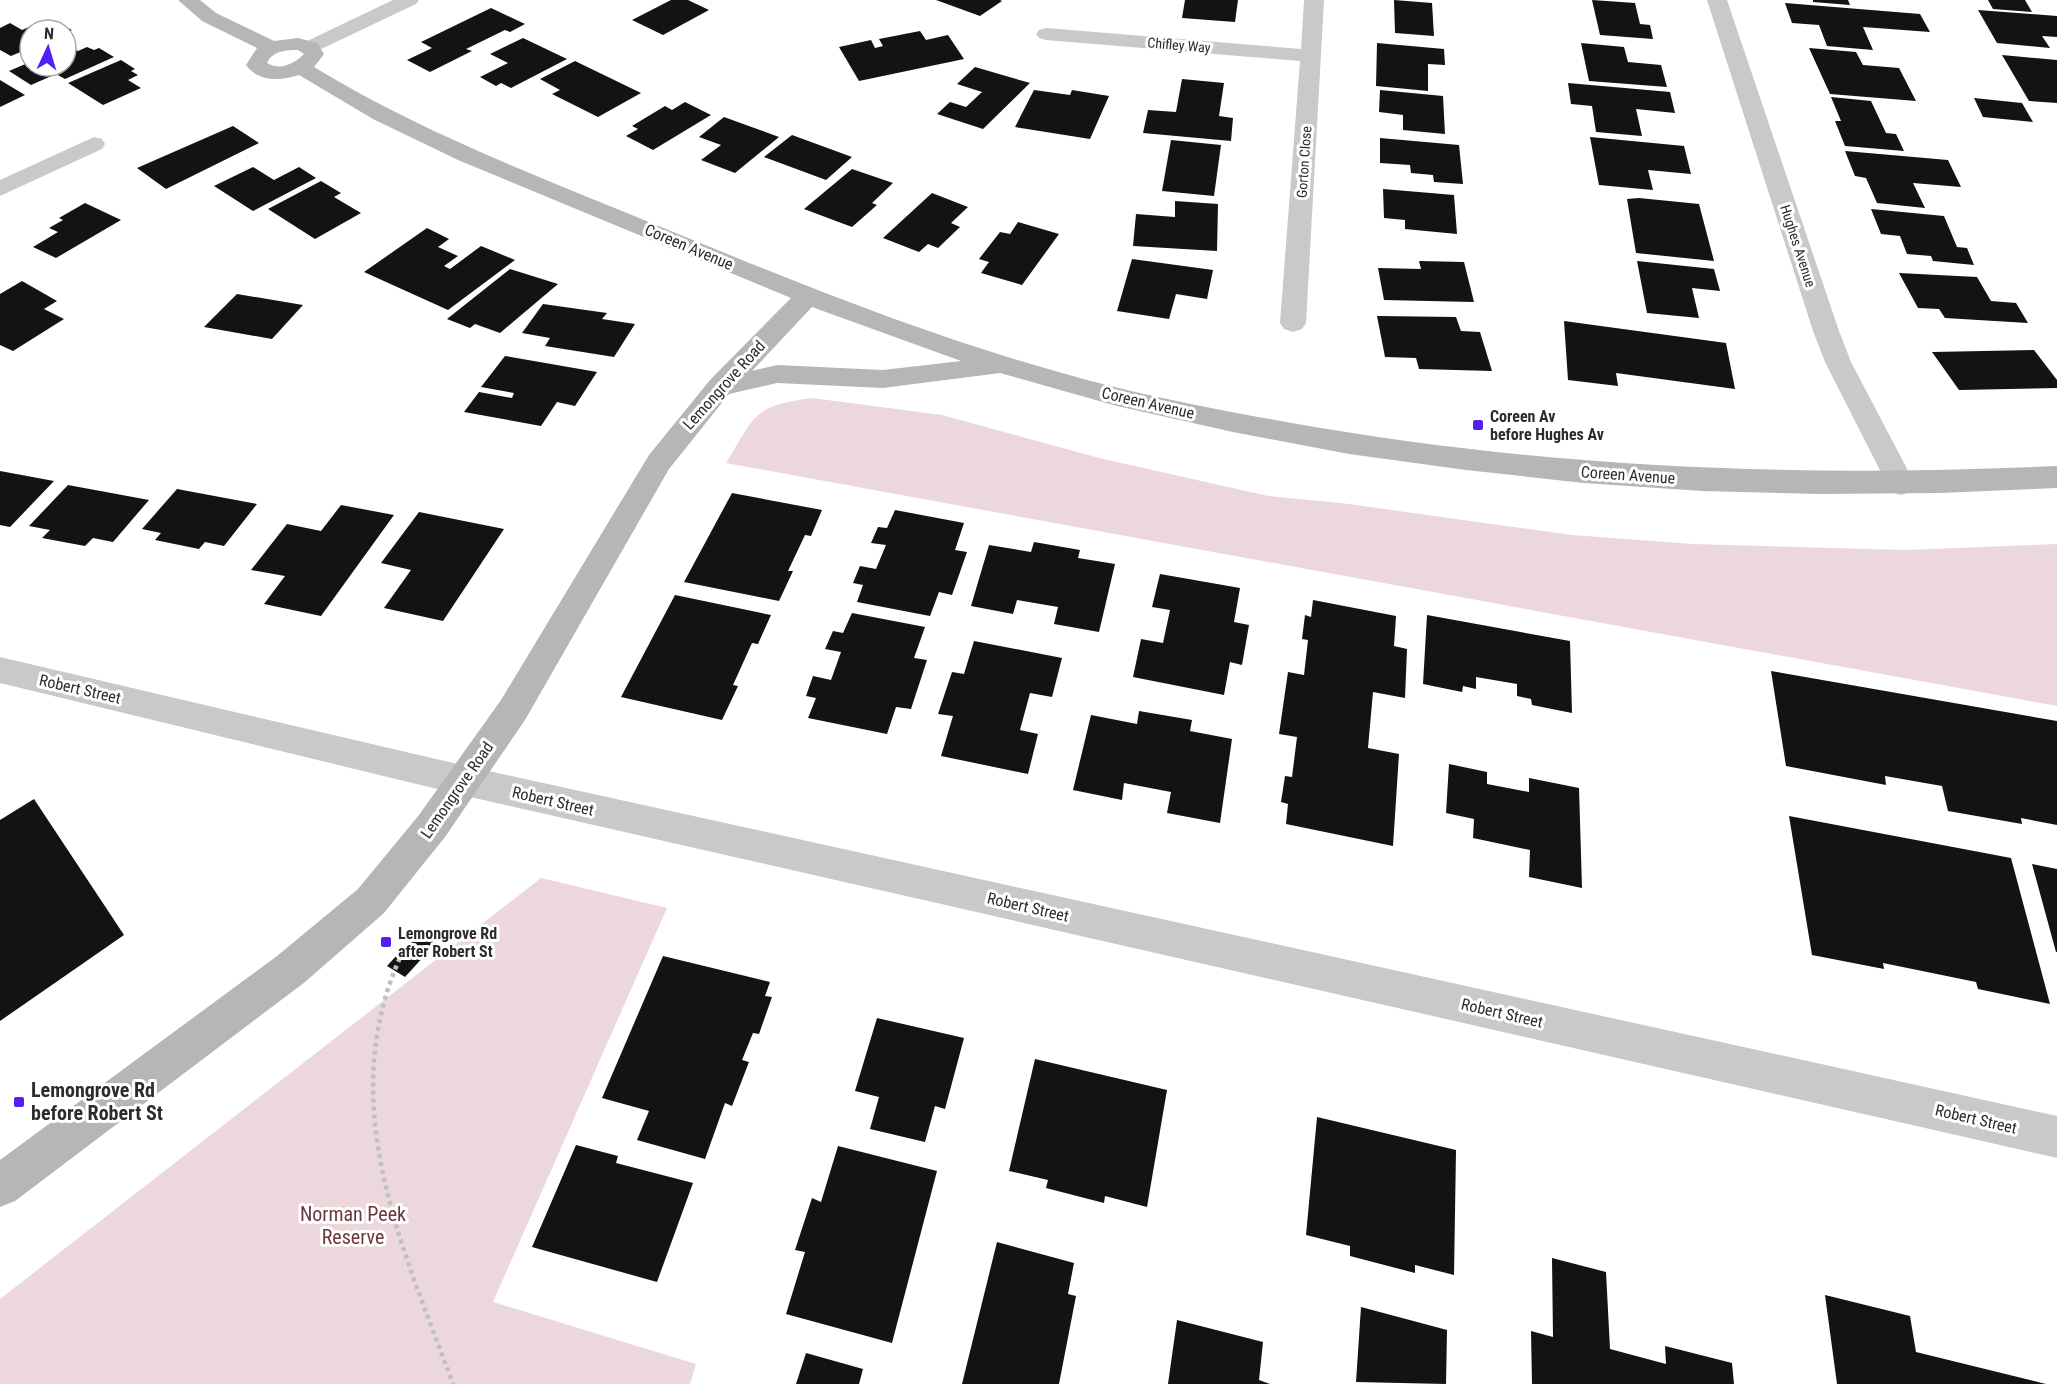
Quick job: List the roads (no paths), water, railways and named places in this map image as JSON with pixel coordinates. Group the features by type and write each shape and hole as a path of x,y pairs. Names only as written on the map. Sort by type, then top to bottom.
{"street":[{"path":"188,0 209,16 273,48"},
{"path":"310,47 314,54 312,59 300,68 281,72 259,68 256,65 259,56 273,48 298,44 310,47 409,0"},
{"name":"Gorton Close","path":"1293,323 1314,0"},
{"name":"Hughes Avenue","path":"1717,0 1826,331 1838,362 1901,484"},
{"name":"Chifley Way","path":"1046,34 1311,56"},
{"name":"Coreen Avenue","path":"300,68 340,93 479,160 808,296 926,340 1114,396 1278,432 1411,453 1606,475 1754,482 1901,484 2057,477"},
{"path":"0,189 94,144"},
{"name":"Lemongrove Road","path":"0,1186 333,936 371,901 465,781 513,710 659,462 720,387 808,296"},
{"path":"720,387 777,374 883,379 1004,365"},
{"name":"Robert Street","path":"0,670 465,781 2057,1137"}],"place":[{"name":"Coreen Av before Hughes Av","path":"1478,425"},
{"name":"Lemongrove Rd after Robert St","path":"386,942"},
{"name":"Lemongrove Rd before Robert St","path":"19,1102"}],"park label":[{"name":"Norman Peek Reserve","path":"353,1226"}]}
